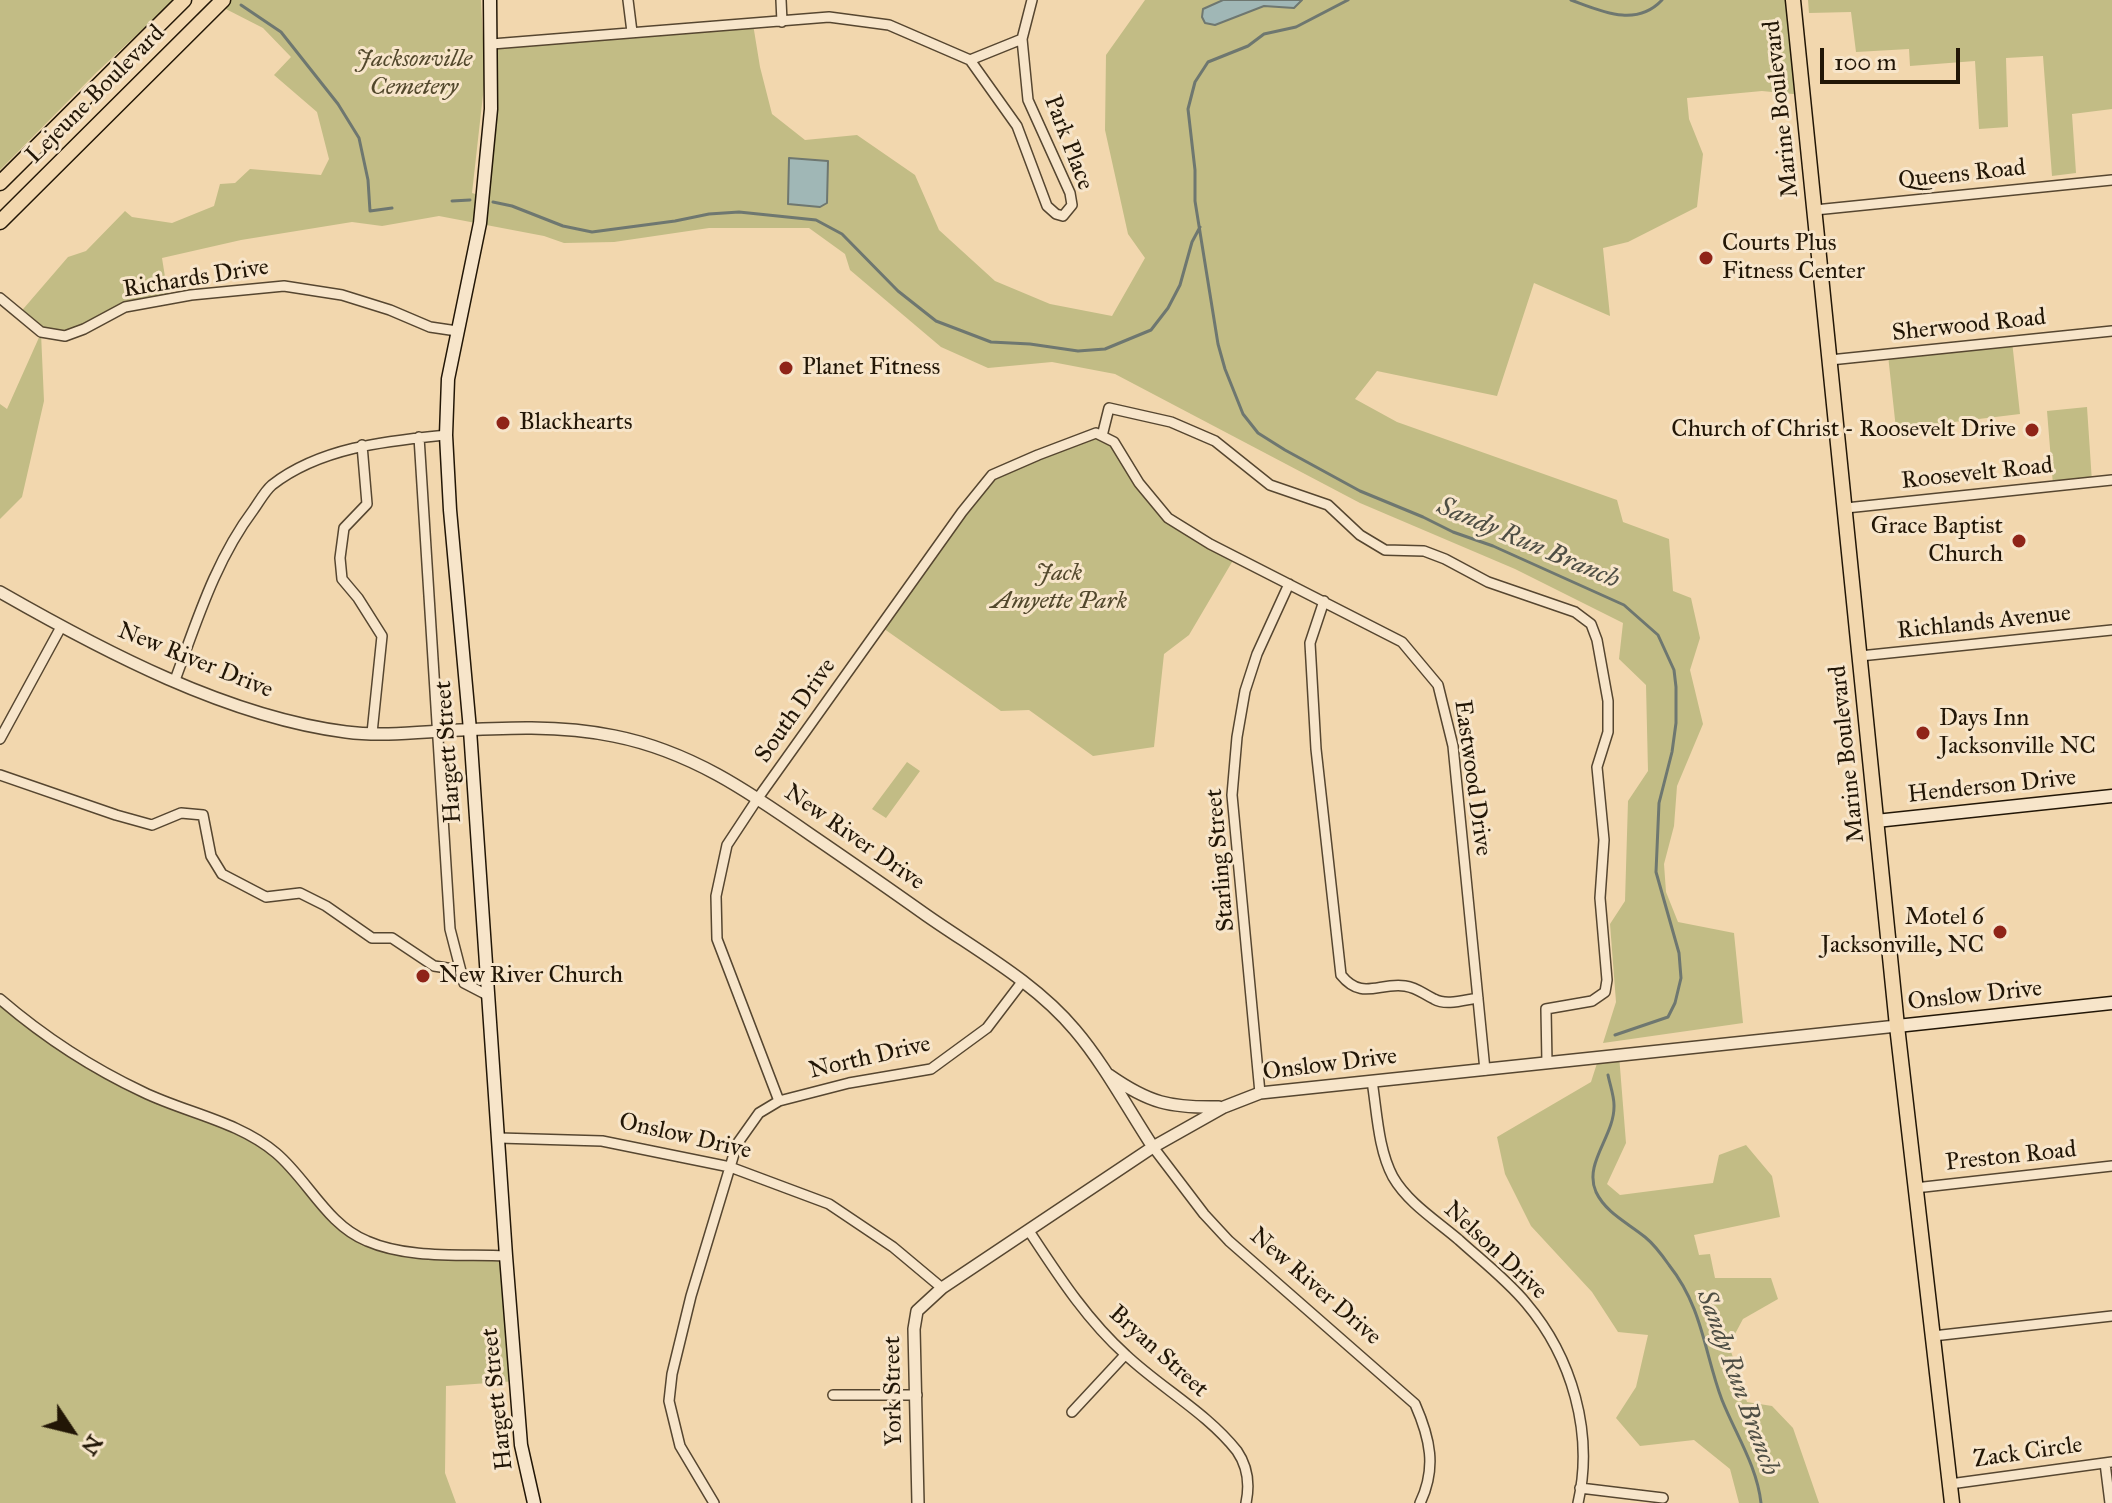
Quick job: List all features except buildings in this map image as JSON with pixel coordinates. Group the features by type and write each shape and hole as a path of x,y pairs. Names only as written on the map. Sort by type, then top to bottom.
{"main road":[{"name":"Lejeune Boulevard","path":"0,183 184,0"},
{"name":"Lejeune Boulevard","path":"0,222 223,0"},
{"name":"Hargett Street","path":"490,0 491,109 480,223 448,379 446,435 521,1445 534,1503"},
{"name":"Marine Boulevard","path":"1793,0 1897,1026 1952,1503"},
{"name":"Henderson Drive","path":"1876,821 2112,796"},
{"name":"Onslow Drive","path":"1897,1026 2112,1003"}],"street":[{"path":"628,0 632,32"},
{"path":"781,0 782,22"},
{"path":"492,44 829,17 889,25 970,60 1022,39 1032,0"},
{"name":"Park Place","path":"970,60 1017,126 1047,206 1063,216 1072,205 1070,193 1028,100 1022,39"},
{"name":"Queens Road","path":"1815,210 2112,180"},
{"name":"Richards Drive","path":"0,298 41,332 65,336 125,307 191,295 284,286 342,295 430,327 457,331"},
{"name":"Sherwood Road","path":"1830,360 2112,331"},
{"path":"1099,435 1109,408 1171,422 1215,441 1270,485 1328,505 1360,535 1385,550 1424,551 1488,582 1575,612 1591,624 1597,640 1608,701 1608,732 1597,767 1604,840 1600,898 1607,980 1605,992 1592,1001 1546,1009 1547,1063"},
{"path":"175,680 217,567 242,525 271,486 309,465 362,445 446,435"},
{"name":"Eastwood Drive","path":"1099,435 1114,442 1139,483 1168,518 1210,544 1402,642 1438,685 1453,746 1485,1070"},
{"name":"South Drive","path":"779,1101 717,939 716,896 727,845 962,512 992,475 1038,455 1099,435"},
{"path":"419,437 450,929 464,983 489,996"},
{"path":"362,445 367,504 344,528 340,558 342,579 382,636 372,733"},
{"name":"Roosevelt Road","path":"1846,508 2112,480"},
{"name":"Starling Street","path":"1260,1093 1232,795 1245,691 1257,654 1289,584"},
{"name":"New River Drive","path":"0,592 61,627 175,680 265,715 347,732 544,729 617,736 664,750 715,771 758,798 1022,982 1076,1031 1153,1147 1204,1214 1229,1241 1415,1404 1429,1436 1430,1467 1420,1503"},
{"path":"1324,601 1310,643 1316,749 1341,975 1350,986 1366,990 1402,985 1422,990 1436,1001 1478,998"},
{"path":"0,739 61,627"},
{"name":"Richlands Avenue","path":"1860,656 2112,630"},
{"path":"0,775 152,825 181,813 203,815 211,856 222,874 266,897 300,893 326,906 372,938 392,938 434,966 460,970"},
{"name":"North Drive","path":"730,1167 737,1144 759,1113 779,1101 849,1083 931,1069 987,1028 1022,982"},
{"path":"0,999 33,1027 96,1066 144,1092 232,1126 276,1153 348,1233 391,1249 506,1256"},
{"name":"Onslow Drive","path":"499,1138 602,1141 730,1167 829,1204 893,1247 942,1288 1153,1147 1224,1107 1260,1093 1897,1026"},
{"path":"1102,1070 1132,1091 1161,1103 1189,1108 1224,1107"},
{"name":"Nelson Drive","path":"1372,1081 1385,1157 1394,1178 1415,1203 1524,1301 1558,1353 1575,1391 1579,1419 1583,1449 1578,1503"},
{"name":"Preston Road","path":"1915,1188 2112,1166"},
{"path":"714,1503 680,1446 669,1401 672,1374 691,1296 730,1167"},
{"name":"Bryan Street","path":"1029,1231 1079,1306 1125,1355 1219,1432 1238,1452 1246,1467 1249,1488 1246,1503"},
{"name":"York Street","path":"918,1503 914,1329 917,1311 942,1288"},
{"path":"1933,1336 2112,1316"},
{"path":"1072,1412 1125,1355"},
{"path":"833,1395 917,1395"},
{"path":"2109,1462 2110,1503"},
{"name":"Zack Circle","path":"1950,1484 2109,1462"},
{"path":"1580,1488 1663,1498"}],"green space":[{"path":"0,0 174,0 0,170"},
{"name":"Jacksonville Cemetery","path":"223,0 481,0 485,77 472,193 482,196 492,44 753,24 772,114 805,140 857,135 915,175 939,230 995,281 1050,304 1112,316 1145,258 1128,234 1105,130 1106,55 1145,0 1793,0 1803,95 1762,91 1687,98 1689,119 1703,154 1697,207 1628,242 1603,248 1610,316 1534,283 1497,396 1377,371 1355,399 1397,422 1617,500 1623,522 1669,539 1673,591 1691,598 1700,638 1690,670 1703,724 1677,786 1674,826 1664,864 1666,892 1678,922 1734,933 1743,1023 1603,1043 1616,1002 1610,924 1625,901 1628,801 1648,771 1646,685 1619,659 1623,623 1515,569 1360,503 1115,374 1052,362 988,368 941,347 850,270 845,254 809,228 709,228 614,242 564,243 544,236 439,216 382,226 352,222 241,240 162,258 169,302 125,307 65,336 41,333 18,315 68,257 86,251 125,211 132,217 172,223 214,206 220,184 235,183 250,169 321,175 329,159 317,112 274,75 291,57 263,28 218,5"},
{"path":"1808,0 2112,0 2112,109 2072,114 2076,173 2052,176 2043,56 2006,58 2008,127 1979,129 1975,61 1910,66 1909,49 1856,52 1851,12 1809,13"},
{"path":"41,333 44,401 22,497 0,519 0,404 7,409"},
{"path":"2012,341 2020,414 1896,429 1888,355"},
{"path":"2087,407 2092,482 2053,485 2047,411"},
{"name":"Jack Amyette Park","path":"1096,433 1114,442 1168,518 1235,557 1189,635 1164,654 1154,747 1093,756 1029,710 1001,711 880,626 992,475"},
{"path":"907,762 920,771 886,818 872,809"},
{"path":"0,999 33,1027 144,1092 232,1126 276,1153 348,1233 391,1249 506,1256 517,1381 446,1386 445,1473 456,1503 0,1503"},
{"path":"1619,1055 1626,1143 1607,1184 1620,1195 1713,1183 1719,1155 1746,1145 1772,1176 1780,1217 1694,1235 1699,1255 1710,1254 1715,1278 1771,1278 1778,1299 1743,1319 1729,1345 1747,1402 1772,1406 1793,1428 1819,1503 1739,1503 1730,1469 1694,1440 1640,1446 1616,1418 1636,1387 1648,1335 1618,1332 1592,1292 1531,1226 1505,1174 1497,1137 1591,1082 1599,1057"}],"water":[{"path":"1223,0 1302,0 1294,8 1264,6 1215,25 1205,23 1203,9"},
{"path":"789,158 828,161 827,203 820,207 788,204"}],"waterway":[{"name":"Sandy Run Branch","path":"1348,0 1296,27 1264,34 1248,46 1208,62 1195,82 1188,109 1195,201 1218,344 1243,414 1258,433 1360,491 1624,605 1658,635 1674,670 1676,723 1659,803 1656,872 1679,953 1681,978 1668,1017 1615,1035"},
{"path":"1571,0 1618,15 1641,13 1662,0"},
{"path":"241,5 281,32 338,104 359,138 368,180 370,211 392,208"},
{"path":"452,201 470,200"},
{"path":"493,202 563,226 592,232 739,212 816,220 842,234 898,291 936,321 991,342 1078,351 1105,349 1151,330 1180,285 1192,242 1200,227"},
{"name":"Sandy Run Branch","path":"1608,1075 1614,1102 1613,1116 1593,1171 1596,1192 1611,1212 1655,1247 1689,1297 1722,1400 1755,1476 1761,1503"}],"place":[{"name":"Courts Plus Fitness Center","path":"1706,258"},
{"name":"Planet Fitness","path":"786,368"},
{"name":"Blackhearts","path":"503,423"},
{"name":"Church of Christ - Roosevelt Drive","path":"2032,430"},
{"name":"Grace Baptist Church","path":"2019,541"},
{"name":"Days Inn Jacksonville NC","path":"1923,733"},
{"name":"Motel 6 Jacksonville, NC","path":"2000,932"},
{"name":"New River Church","path":"423,976"}]}
